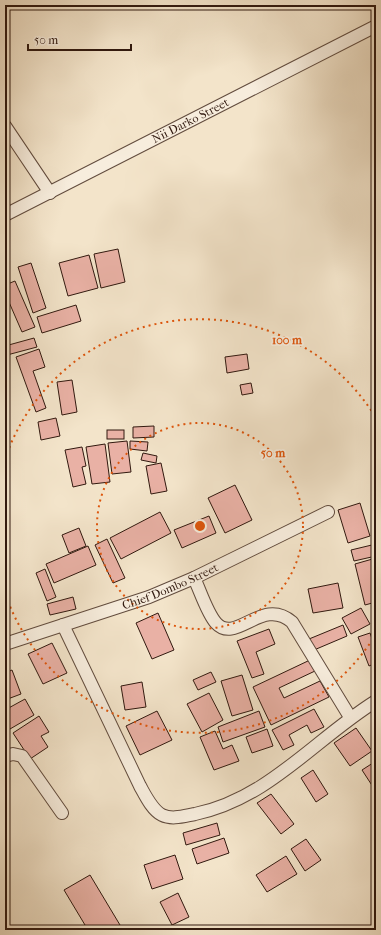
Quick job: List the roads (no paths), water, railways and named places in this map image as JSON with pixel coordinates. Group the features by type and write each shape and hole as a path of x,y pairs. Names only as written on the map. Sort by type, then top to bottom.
{"street":[{"name":"Nii Darko Street","path":"5,215 376,26"},
{"path":"5,126 50,193"},
{"name":"Chief Dombo Street","path":"5,644 149,597 194,578 328,512"},
{"path":"194,578 215,622 222,628 229,629 237,627 271,613 285,616 292,622 350,717"},
{"path":"63,625 140,786 150,802 161,814 171,817 182,817 207,812 250,794 300,760 350,717 376,701"},
{"path":"5,756 13,754 22,756 62,813"}]}
